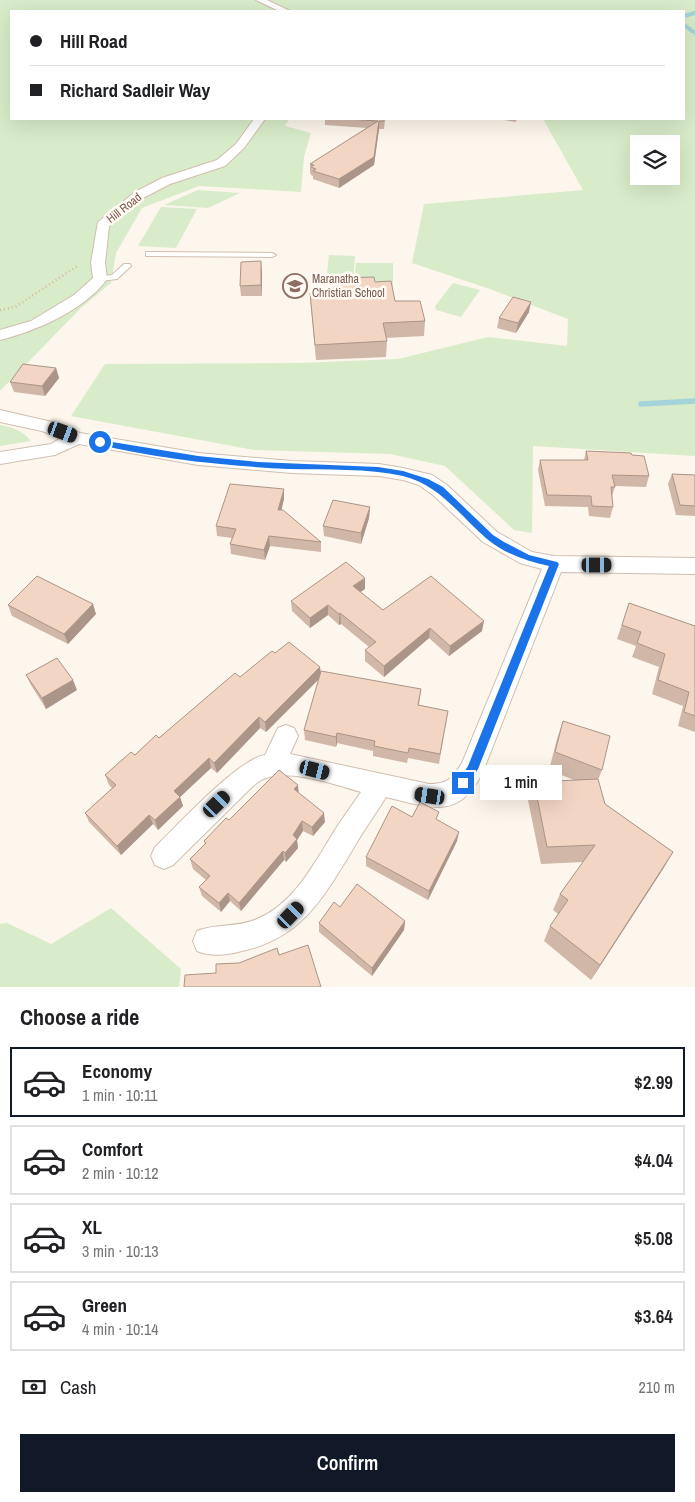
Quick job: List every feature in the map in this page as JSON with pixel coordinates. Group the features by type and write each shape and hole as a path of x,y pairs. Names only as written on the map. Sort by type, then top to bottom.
{"street":[{"path":"260,0 284,10"},
{"name":"Hill Road","path":"100,279 98,263 103,225 139,195 166,181 220,163 240,146 258,120"},
{"path":"0,335 36,324 79,298 100,279"},
{"path":"0,416 46,426 77,438 198,459 258,465 370,470 403,474 425,480 440,490 490,537 527,558 554,564 695,566"},
{"path":"0,458 54,449 65,446 77,438"},
{"path":"164,856 244,778 261,767 276,764 301,766 413,794 437,797 452,792 463,783 472,769 554,564"},
{"path":"276,764 277,755 286,736"},
{"path":"206,941 227,941 248,937 266,930 291,915 318,883 379,786"}],"lane":[{"path":"149,254 272,255"},
{"path":"100,279 114,277 127,266"}],"path":[{"path":"0,310 15,307 32,298 86,261 101,244"}],"green space":[{"path":"0,0 695,0 695,456 533,446 532,533 514,530 445,466 390,454 254,450 71,416 105,364 299,363 398,359 488,337 567,346 568,319 490,289 412,263 424,204 583,190 544,120 685,120 685,10 10,10 10,120 288,120 285,126 311,133 304,157 301,192 199,186 142,208 116,253 111,283 81,308 0,391"},
{"path":"198,190 240,193 208,208 164,205"},
{"path":"161,207 197,209 176,248 138,246"},
{"path":"329,255 355,256 353,284 326,284"},
{"path":"356,263 393,263 393,285 354,284"},
{"path":"453,283 480,290 461,317 436,310 435,306"},
{"path":"0,425 17,430 31,441 0,446"},
{"path":"111,908 181,969 179,987 0,987 0,924 7,923 51,944"}],"building":[{"path":"364,120 384,120 379,121 374,157 339,179 313,171 316,169 311,167 314,165 310,164 378,121"},
{"path":"261,261 261,285 240,286 241,262"},
{"path":"374,277 375,282 391,281 395,301 420,301 425,321 383,323 387,341 315,345 310,293 317,293 317,289 339,288 338,278"},
{"path":"513,297 531,302 518,323 499,318"},
{"path":"23,364 56,368 42,386 10,382"},
{"path":"586,451 631,453 632,455 644,456 649,476 612,475 615,487 611,487 613,507 592,506 591,496 547,495 540,460 588,460"},
{"path":"672,474 695,475 695,506 680,505"},
{"path":"230,484 284,489 278,510 283,510 321,542 269,536 264,550 230,544 236,529 216,526"},
{"path":"333,500 370,507 361,533 323,526"},
{"path":"346,562 365,578 353,586 383,610 431,576 484,621 450,646 430,628 384,666 365,650 376,642 340,613 328,605 310,618 291,601"},
{"path":"37,576 93,604 64,634 8,605"},
{"path":"629,603 695,626 695,716 684,712 689,692 658,680 665,654 637,643 641,632 622,625"},
{"path":"289,642 320,667 265,722 259,717 214,763 209,758 174,791 180,797 155,820 149,815 117,846 85,813 116,785 105,775 131,752 135,755 156,735 159,738 235,673 240,677 272,651 275,653"},
{"path":"57,658 73,680 42,698 26,675"},
{"path":"321,671 421,689 418,705 448,711 440,754 409,748 408,753 374,746 375,741 337,733 336,737 304,730"},
{"path":"563,721 610,736 602,770 555,752"},
{"path":"279,770 298,785 294,789 324,813 312,827 302,821 293,835 297,839 285,853 283,851 239,903 228,893 219,903 199,887 210,876 190,859 226,818 229,820"},
{"path":"598,779 605,804 673,852 600,965 550,926 568,900 560,894 595,845 547,847 534,782"},
{"path":"420,802 439,812 436,819 459,832 429,891 366,857 392,806 412,817"},
{"path":"357,884 405,921 372,968 319,923 334,902 340,907"},
{"path":"308,945 321,987 184,987 185,975 216,973 216,964 239,963 277,948 279,955"}],"waterway":[{"path":"685,16 695,13"},
{"path":"685,26 695,33"},
{"path":"641,404 695,401"}],"place":[{"name":"Maranatha Christian School","path":"295,286"}],"route":[{"path":"100,442 198,459 258,465 392,471 414,476 434,485 449,496 490,537 501,544 527,558 554,564 472,769 463,783"}]}
